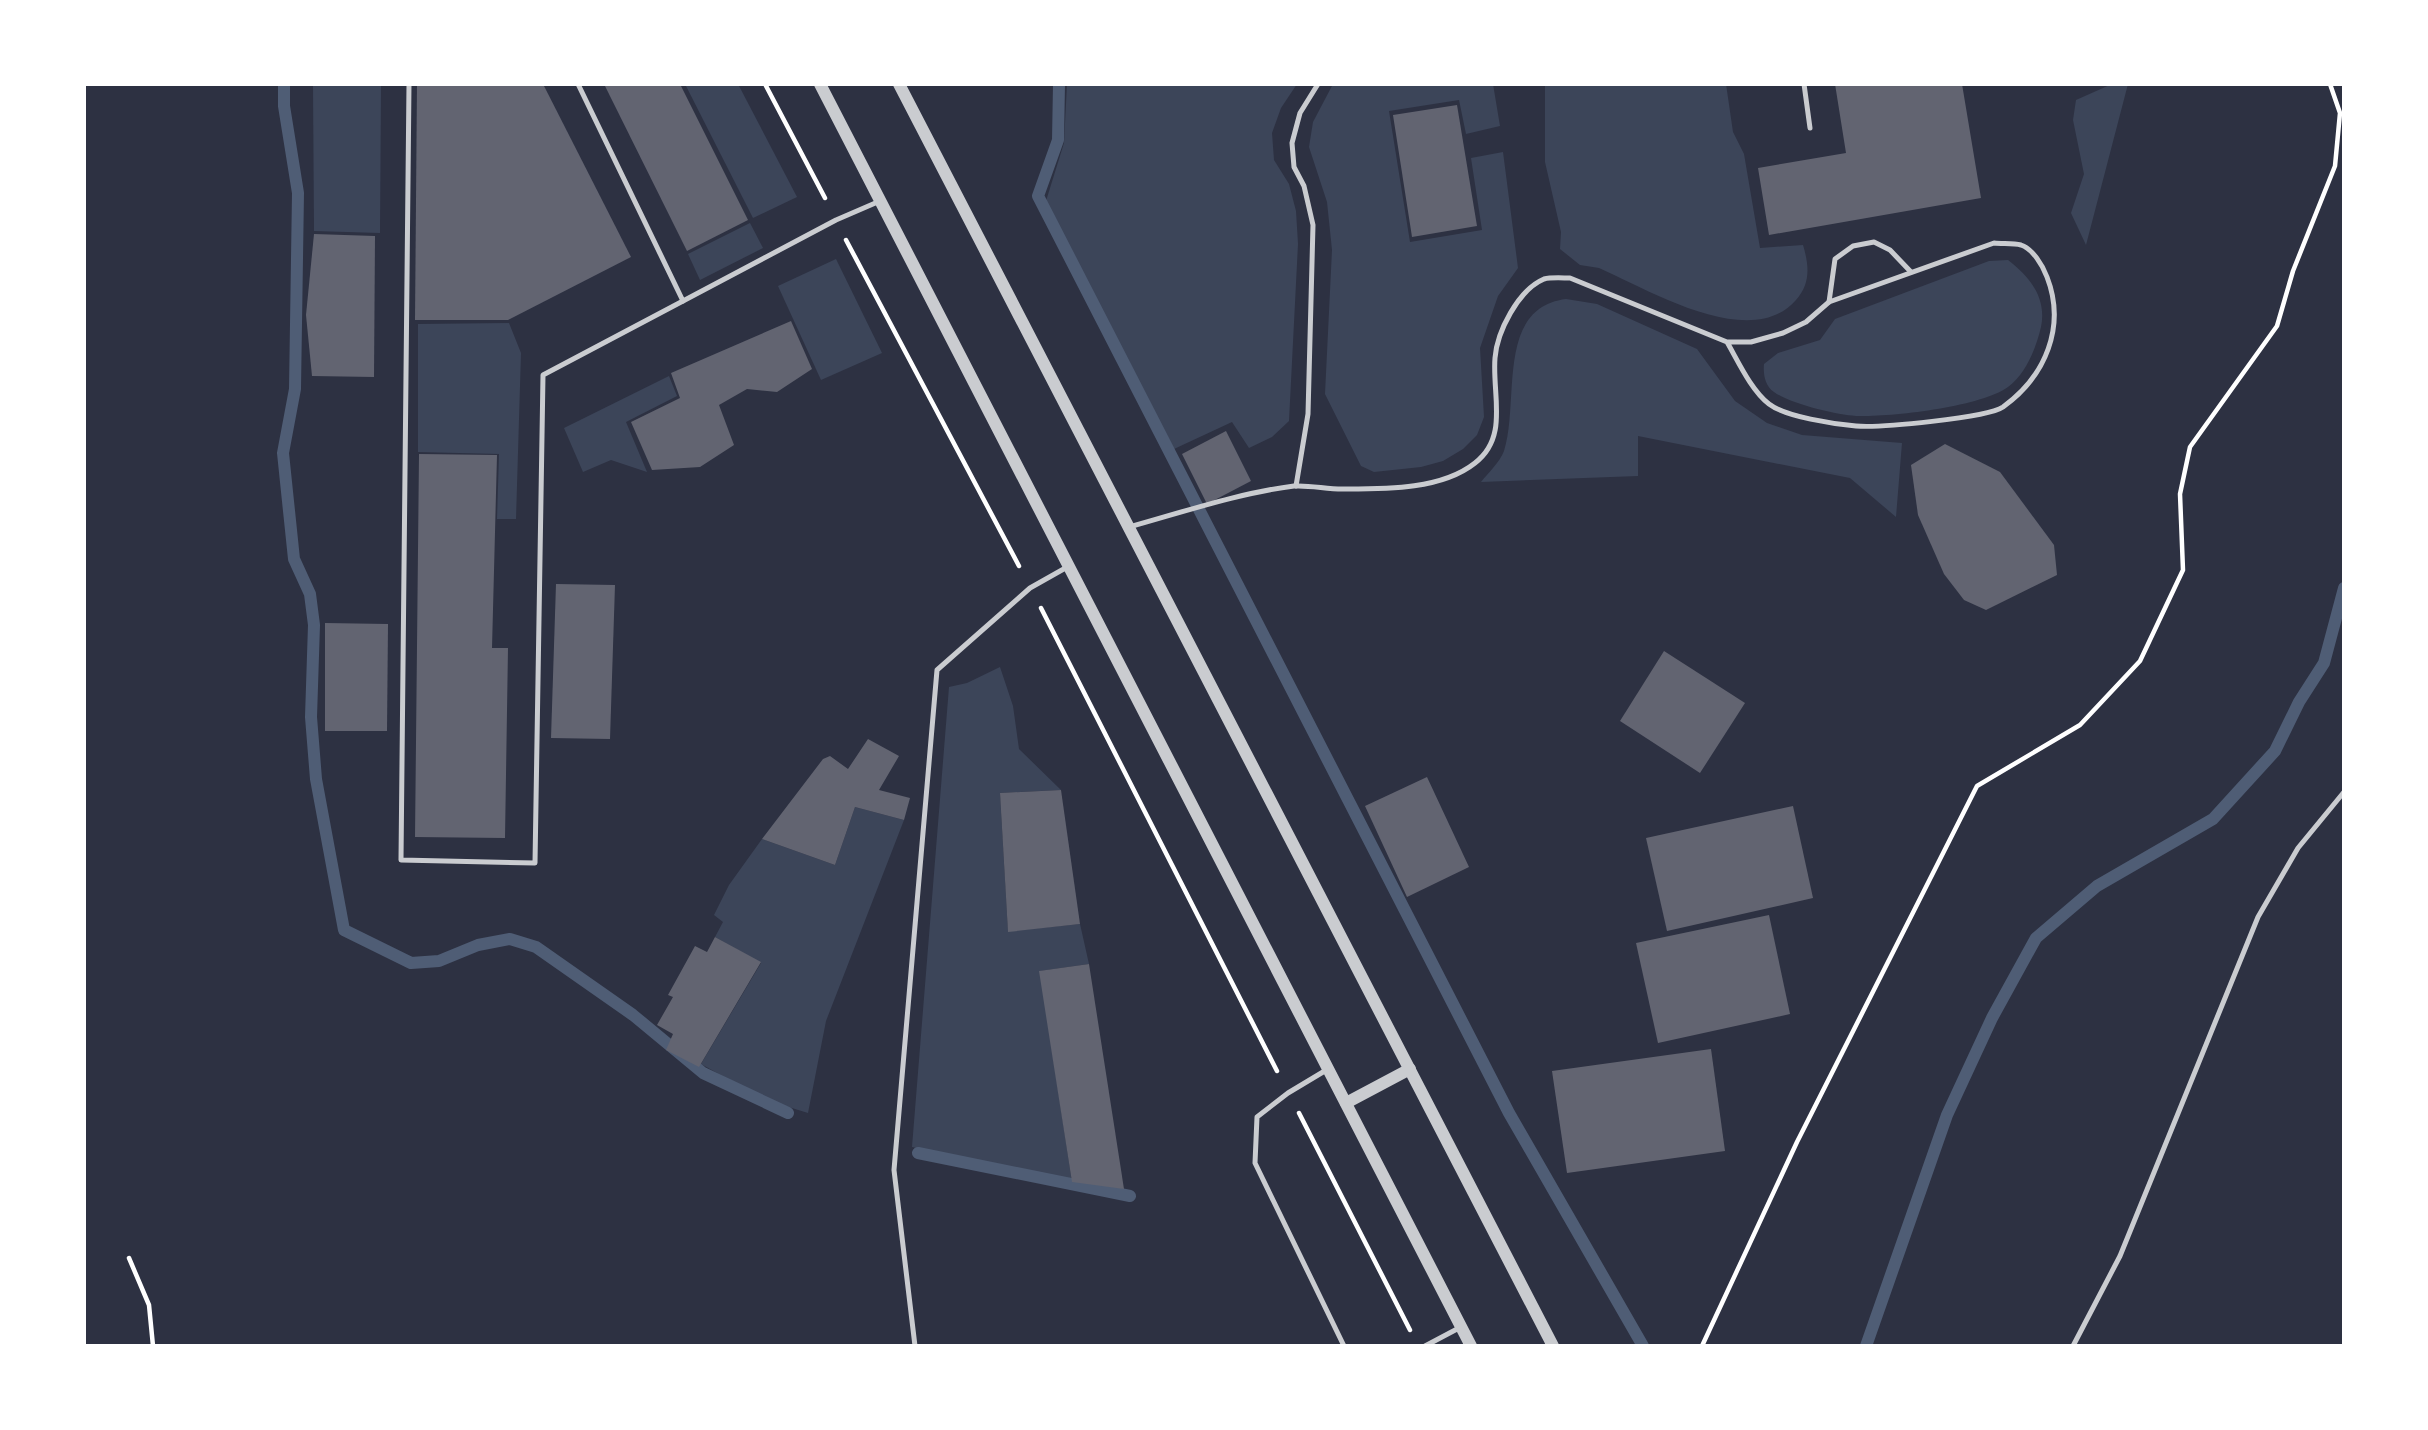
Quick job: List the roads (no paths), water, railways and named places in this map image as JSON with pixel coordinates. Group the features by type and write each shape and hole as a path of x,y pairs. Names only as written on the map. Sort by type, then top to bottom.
{"street":[{"path":"820,84 1471,1346"},
{"path":"899,84 1553,1346"},
{"path":"1346,1103 1410,1069"}],"lane":[{"path":"409,84 401,860 535,863 543,375 836,220 880,201"},
{"path":"578,84 683,301"},
{"path":"1296,486 1308,414 1314,225 1304,186 1294,167 1292,143 1300,113 1318,84"},
{"path":"1804,84 1810,128"},
{"path":"1829,302 1835,259 1853,246 1874,242 1890,250 1911,272"},
{"path":"1129,527 1203,506 1296,486 1342,489 1433,483 1460,475 1481,458 1493,439 1498,418 1495,356 1521,297 1545,279 1570,278 1727,342 1751,342 1783,333 1807,322 1829,302 1994,243 2022,246 2042,264 2053,291 2057,315 2051,344 2030,382 2000,409 1881,426 1857,426 1802,417 1769,404 1727,342"},
{"path":"915,1346 894,1170 937,670 1030,588 1069,566"},
{"path":"2073,1346 2120,1256 2258,917 2298,848 2344,792"},
{"path":"1328,1069 1288,1093 1257,1117 1255,1163 1342,1346"},
{"path":"1425,1346 1461,1327"}],"waterway":[{"path":"284,84 284,106 298,193 295,389 283,453 294,559 310,594 314,625 311,717 316,779 344,930 411,963 439,961 478,945 510,939 536,947 633,1015 703,1073 788,1113"},
{"path":"1059,84 1058,140 1038,196 1509,1113 1643,1346"},
{"path":"1866,1346 1947,1115 1992,1018 2036,938 2097,886 2213,819 2275,751 2299,702 2324,663 2344,588"},
{"path":"918,1153 1130,1196"}]}
